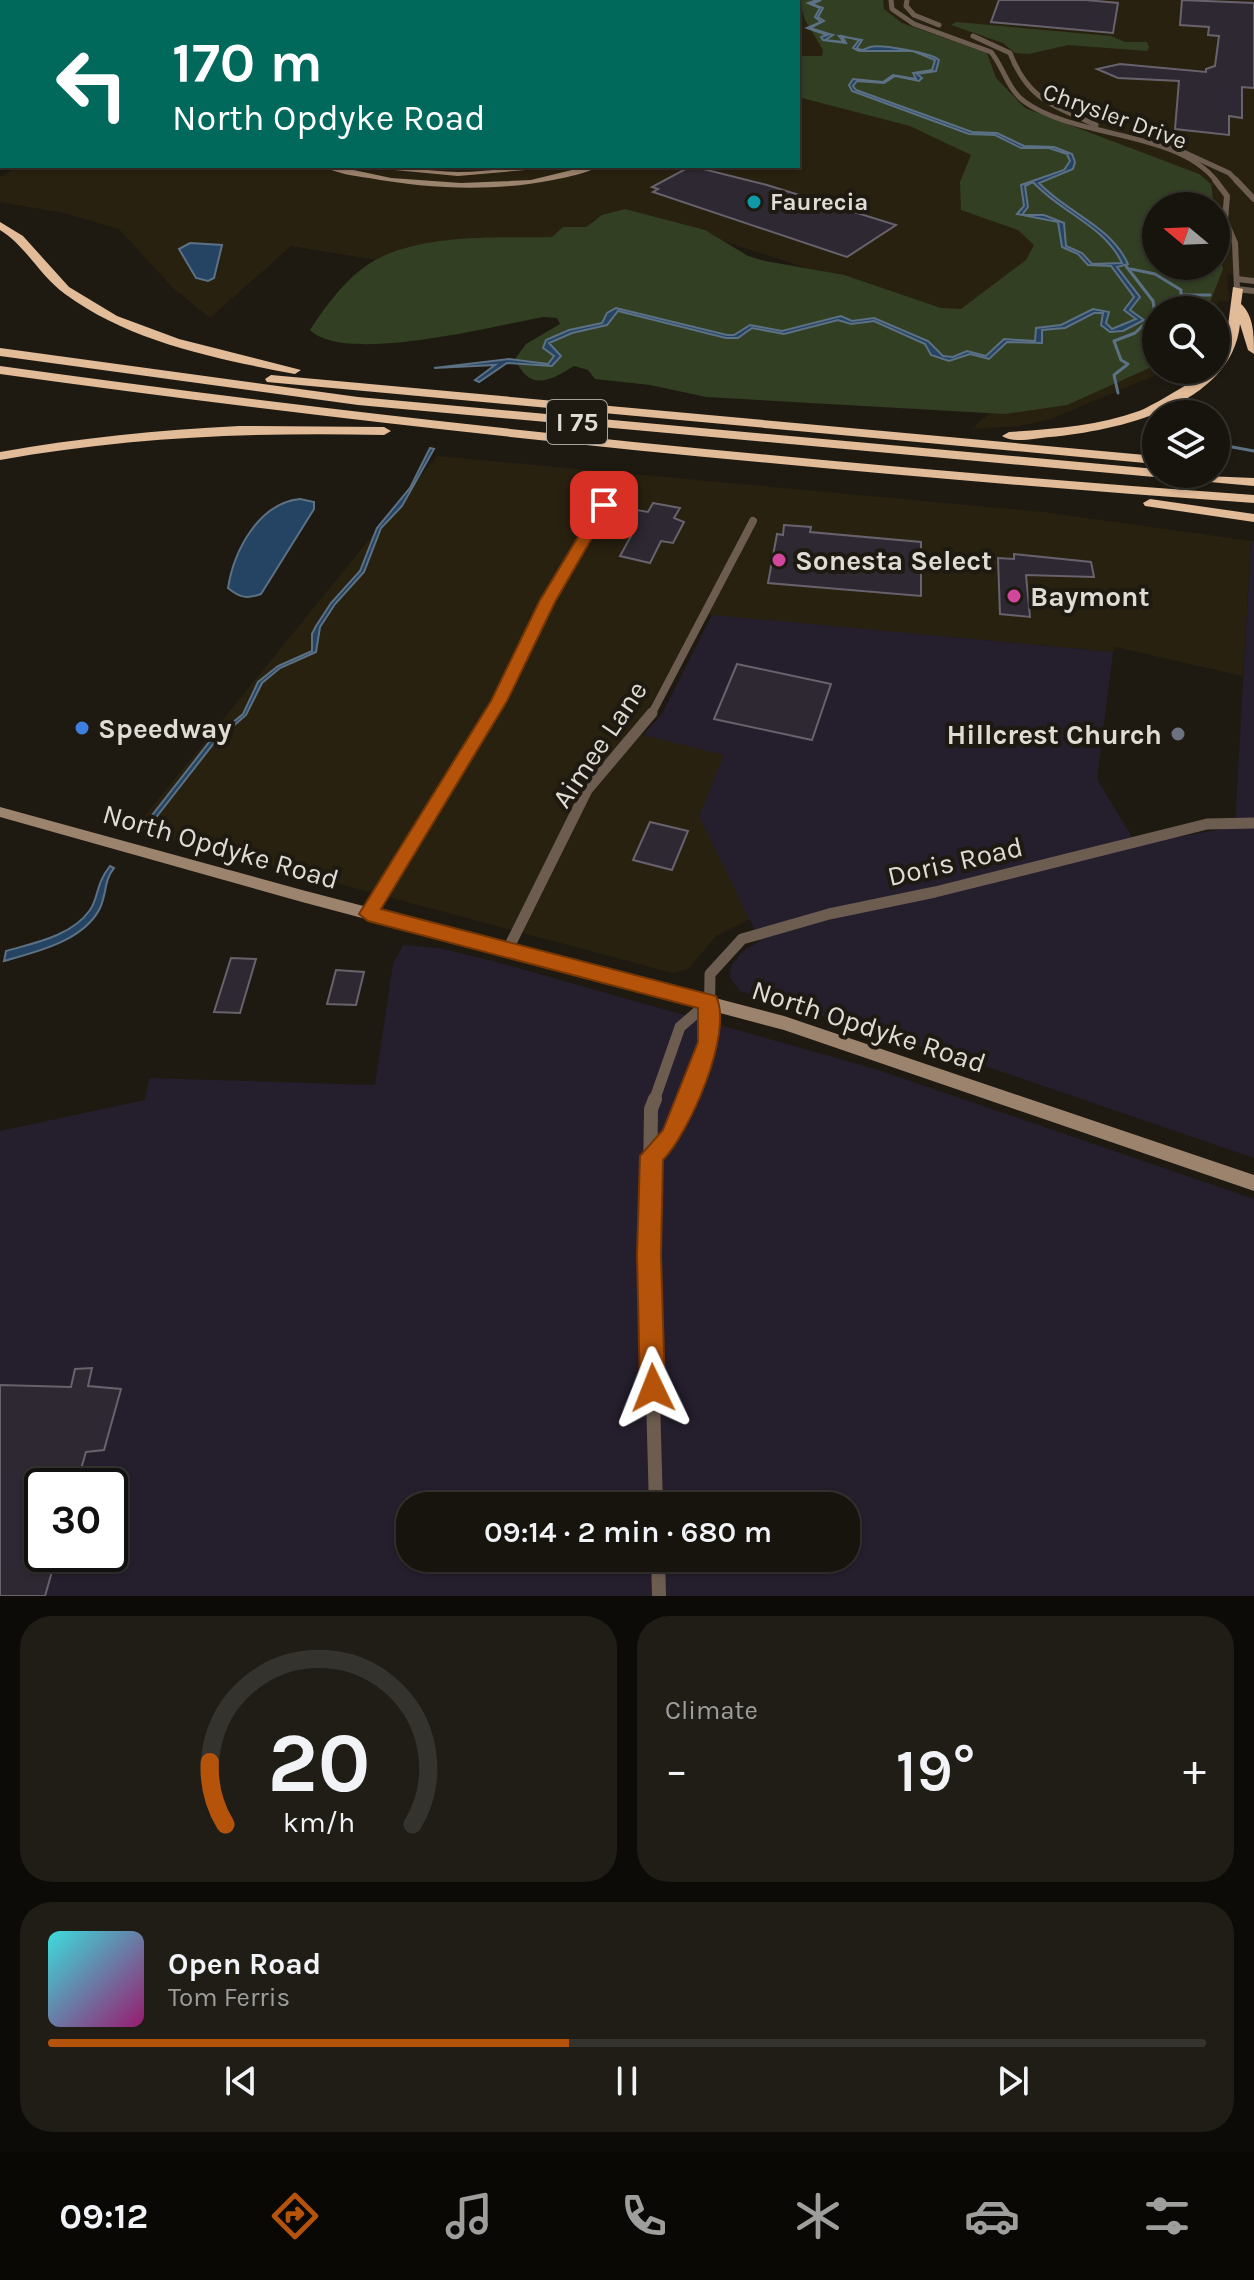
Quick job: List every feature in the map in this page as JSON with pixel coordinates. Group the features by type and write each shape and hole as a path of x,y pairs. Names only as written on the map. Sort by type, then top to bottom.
{"highway":[{"path":"0,225 26,245 78,297 122,320 185,346 263,365 345,379 567,406"},
{"path":"0,240 42,264"},
{"path":"1237,284 1254,350"},
{"path":"1230,345 1237,284"},
{"path":"7,354 1142,459"},
{"name":"I 75","path":"7,354 372,403 1142,472"},
{"name":"I 75","path":"0,370 198,398 515,435 1053,486 1254,499"},
{"path":"896,434 995,437 1087,428 1169,403 1200,384"},
{"path":"0,454 212,429 515,435"},
{"path":"1230,467 1254,470"},
{"path":"1230,480 1254,482"},
{"path":"1053,486 1254,518"}],"main road":[{"path":"336,168 401,181 465,184 540,180 582,168"},
{"path":"375,168 458,174 540,168"},
{"path":"384,168 406,172"},
{"path":"465,184 539,177 542,173 535,169"},
{"name":"North Opdyke Road","path":"0,812 368,914 507,951 530,954 797,1027 1254,1183"}],"street":[{"name":"Chrysler Drive","path":"891,0 892,9 906,20 991,52 1008,87 1035,109 1066,123 1172,154 1211,176 1227,196 1225,220 1235,243 1237,284"},
{"name":"Chrysler Drive","path":"907,0 909,10 922,18 1001,46 1014,59 1027,88 1055,109 1190,153 1229,173 1254,199"},
{"path":"1237,284 1254,281"},
{"path":"1237,284 1254,291"},
{"path":"368,914 499,701 547,602 604,505 620,500 624,489 603,481 584,490 589,501 604,505"},
{"name":"Aimee Lane","path":"507,951 587,790 603,767 647,722 753,521"},
{"name":"Doris Road","path":"652,1156 671,1136 709,1042 710,974 742,939 829,914 935,892 1207,824 1254,823"},
{"path":"656,1492 649,1255 651,1109 680,1027 709,1002"},
{"path":"658,1572 659,1596"}],"shaded area":[{"path":"800,0 1254,0 1254,278 1230,274 1230,192 1142,192 1142,280 1227,280 1229,296 1142,296 1142,381 1048,420 1019,426 971,429 1009,397 957,317 625,209 593,220 586,227 563,227 552,237 446,242 407,249 377,260 291,246 210,318 173,288 119,229 64,213 0,202 0,177 15,168 800,168"},
{"path":"437,456 1043,512 1251,541 1243,676 1115,647 1113,652 700,614 645,716 630,732 725,754 699,816 750,919 716,936 688,969 673,973 134,829"},
{"path":"1251,541 1254,541 1254,1158 988,1067 740,991 730,977 731,966 743,951 760,941 699,816 724,755 643,735 662,714 712,615 1113,652 1097,779 1136,844 1235,827"},
{"path":"403,945 439,948 875,1069 1254,1199 1254,1596 0,1596 0,1131 145,1100 149,1078 375,1085 393,964"}],"green space":[{"path":"800,0 883,0 884,9 902,23 987,53 996,78 1025,108 1199,174 1211,184 1212,192 1142,192 1142,280 1219,280 1212,296 1142,296 1142,371 1067,405 1005,414 706,397 650,385 595,379 588,370 574,366 549,379 534,380 527,376 515,359 526,344 560,324 557,318 544,317 459,334 387,343 355,344 328,340 310,330 353,276 388,254 448,240 552,237 563,227 586,227 602,215 625,209 705,230 748,256 844,275 941,308 961,309 1026,260 1034,245 1018,230 961,210 960,182 971,155 910,126 800,98 800,56 822,56 823,50 805,20"},
{"path":"956,22 1111,36 1125,42 1147,42 1149,47 1147,51 1068,45 1029,54 1015,53 1003,43 951,25"}],"water":[{"path":"821,0 812,4 823,8 818,17 824,21 810,28 833,35 825,40 844,42 839,36 846,43 823,40 821,37 827,35 807,28 821,22 815,17 820,8 808,3"},
{"path":"850,38 862,40 857,48 861,50 876,46 912,51 859,51 853,48 859,40"},
{"path":"914,52 939,60 936,71 917,74 922,78 919,81 895,76 884,83 857,81 853,86 856,90 972,132 997,133 1024,146 1054,147 1072,154 1075,162 1073,169 1039,183 1099,229 1120,251 1128,264 1117,267 1140,297 1130,310 1142,321 1123,331 1110,332 1101,325 1103,313 1094,313 1065,328 1042,330 1042,343 1007,342 989,359 970,354 949,361 931,355 925,344 874,321 851,324 838,320 784,334 752,328 738,338 726,338 618,311 607,325 572,333 549,343 561,356 552,366 507,363 479,382 475,380 495,365 434,368 509,359 548,364 554,356 543,348 546,340 569,330 602,323 607,313 616,308 727,335 734,335 750,325 782,331 841,316 852,321 874,318 928,341 943,356 953,357 967,351 986,356 1004,339 1035,341 1036,328 1061,325 1093,309 1109,312 1106,323 1112,329 1136,319 1124,310 1134,297 1111,266 1088,265 1078,254 1062,247 1058,222 1022,215 1017,214 1024,206 1021,185 1064,170 1070,161 1067,154 1049,148 1021,148 995,135 969,134 852,91 849,85 853,79 883,82 893,75 916,79 913,73 932,70 935,60","holes":["1033,182 1104,239 1122,263 1092,264 1082,253 1066,246 1064,223 1044,215 1022,215 1028,207 1025,186"]},
{"path":"190,243 222,245 214,278 208,281 196,278 179,249"},
{"path":"430,448 434,449 402,506 381,528 364,572 335,604 320,627 316,652 280,668 262,683 246,715 214,743 147,829 143,827 210,741 243,714 258,682 278,666 312,651 312,634 316,626 331,603 360,571 377,528 410,488"},
{"path":"300,499 314,502 314,509 261,594 244,597 228,588 236,559 251,531 272,509"},
{"path":"110,866 114,868 100,908 83,929 58,944 4,961 6,951 52,937 82,919 93,905"}],"building":[{"path":"999,0 1118,3 1113,33 991,22"},
{"path":"1182,0 1254,3 1254,88 1242,87 1242,118 1229,116 1229,135 1175,129 1179,81 1118,78 1097,69 1120,64 1206,72 1206,69 1215,66 1219,36 1208,35 1209,27 1180,25"},
{"name":"Faurecia","path":"687,168 699,168 767,185 896,225 847,257 653,192 658,189 652,187"},
{"path":"653,503 680,508 674,518 684,522 673,543 661,541 650,563 620,556 631,536 624,531 637,510 648,512"},
{"name":"Sonesta Select","path":"784,525 811,527 810,532 921,542 921,596 768,583 777,534 783,535"},
{"name":"Baymont","path":"1014,554 1091,562 1094,577 1026,575 1030,617 1000,614 998,558 1014,559"},
{"path":"737,664 831,684 812,740 714,719"},
{"path":"650,822 688,831 672,870 633,860"},
{"path":"231,958 256,959 240,1013 214,1012"},
{"path":"336,970 364,972 356,1005 327,1004"},
{"path":"92,1368 88,1386 121,1389 104,1450 86,1452 81,1468 24,1468 24,1572 52,1572 45,1596 0,1596 0,1385 71,1387 75,1369"}],"waterway":[{"path":"1118,393 1114,375 1128,364 1121,360 1114,341 1135,333 1155,314 1153,301 1126,266"},
{"path":"1131,269 1155,274 1181,290 1181,295 1210,295"},
{"path":"1230,447 1254,451"}],"place":[{"name":"Faurecia","path":"754,202"},
{"name":"Sonesta Select","path":"779,560"},
{"name":"Baymont","path":"1014,596"},
{"name":"Speedway","path":"82,728"},
{"name":"Hillcrest Church","path":"1178,734"}],"route":[{"path":"604,505 547,602 499,701 368,914 709,1002 709,1042 671,1136 652,1156 649,1255 653,1388"}]}
